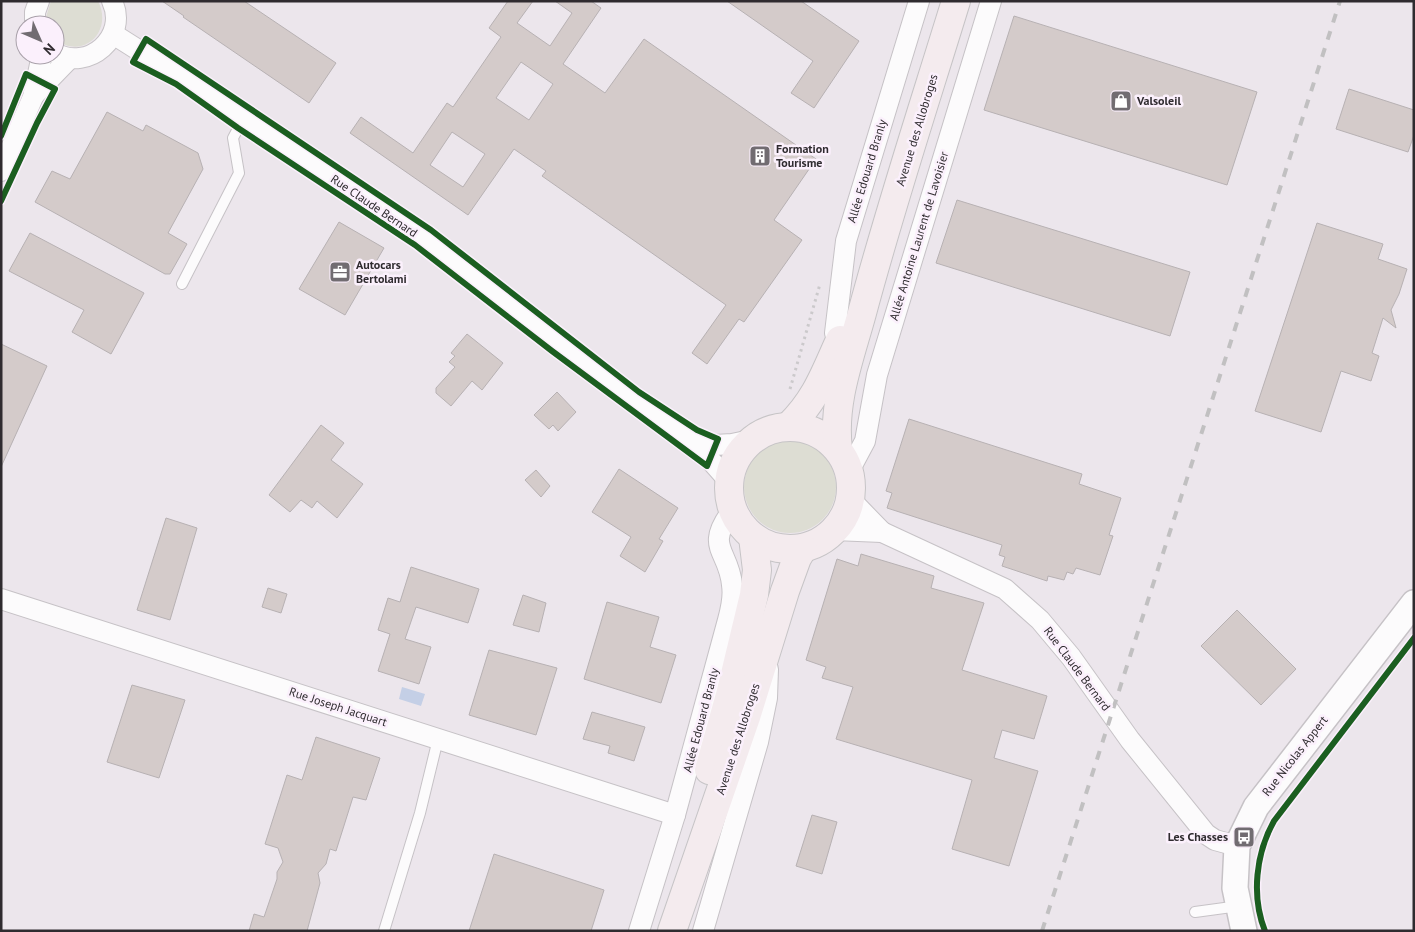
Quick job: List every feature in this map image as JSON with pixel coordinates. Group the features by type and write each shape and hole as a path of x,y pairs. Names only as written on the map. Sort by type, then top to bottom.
{"main road":[{"name":"Avenue des Allobroges","path":"844,460 836,431 840,401 876,259 956,1"},
{"name":"Avenue des Allobroges","path":"789,426 813,398 876,259"},
{"path":"803,427 816,432 828,440 844,460 852,485 850,499 845,515 834,530 820,541 804,548 786,549 769,546 753,537 741,526 732,511 728,480 732,465 751,440 762,433 775,428 803,427"},
{"name":"Avenue des Allobroges","path":"671,931 687,849 730,695 754,595 757,570 753,537"},
{"name":"Avenue des Allobroges","path":"671,931 746,717 766,649 797,558 804,548"}],"street":[{"path":"35,15 39,1"},
{"path":"65,56 80,59 90,56 108,44 113,34 116,20 112,1"},
{"name":"Allée Edouard Branly","path":"838,343 835,334 846,241 919,1"},
{"name":"Allée Antoine Laurent de Lavoisier","path":"844,460 865,441 877,375 991,1"},
{"name":"Rue Claude Bernard","path":"113,34 244,117 419,237 633,401 698,446 728,480"},
{"path":"1,171 33,97 40,65"},
{"path":"33,97 56,65"},
{"path":"698,446 732,444 751,440"},
{"name":"Rue Claude Bernard","path":"850,499 882,532 1005,589 1040,620 1071,657 1125,733 1206,834 1215,840 1237,846"},
{"name":"Allée Edouard Branly","path":"638,931 675,815 732,600 732,584 720,550 719,536 722,525 732,511"},
{"name":"Rue Claude Bernard","path":"834,530 882,532"},
{"name":"Rue Joseph Jacquart","path":"1,599 675,815"},
{"name":"Rue Nicolas Appert","path":"1244,931 1235,888 1237,846 1256,808 1414,604"},
{"path":"745,631 745,667 738,698 758,742"},
{"path":"704,931 758,742 767,698 769,674 766,649"}],"lane":[{"path":"182,284 239,174 233,138 244,117"},
{"path":"384,931 420,813 438,739"},
{"path":"1195,912 1238,906"}],"path":[{"path":"787,396 821,283"}],"shaded area":[{"path":"51,1 98,1 102,12 102,23 99,32 93,40 85,45 75,47 65,45 65,15 47,15"},
{"path":"790,441 808,444 823,454 833,469 836,487 833,505 823,520 808,530 790,533 772,530 757,520 747,505 744,487 747,469 757,454 772,444"}],"water":[{"path":"402,687 425,694 421,706 399,699"}],"building":[{"path":"162,1 244,1 336,63 309,103"},
{"path":"508,1 533,1 517,23 550,46 572,13 555,1 591,1 601,8 563,64 605,93 644,39 816,159 774,220 802,240 744,322 739,319 707,364 692,353 726,305 542,176 546,171 514,149 468,215 350,133 361,117 413,153 447,103 453,107 501,37 489,28","holes":["521,62 553,84 529,120 496,98","452,132 485,154 463,187 430,165"]},
{"path":"727,1 801,1 859,41 814,108 791,93 813,61"},
{"name":"Valsoleil","path":"1014,16 1257,92 1227,185 984,110"},
{"path":"1349,89 1414,110 1414,135 1408,152 1336,129"},
{"path":"107,112 143,131 146,125 198,153 203,169 168,233 187,244 170,274 165,274 35,202 52,171 70,179"},
{"path":"957,200 1190,272 1170,336 936,263"},
{"path":"339,222 384,248 345,315 299,289"},
{"path":"1317,223 1383,244 1378,259 1407,269 1399,294 1391,310 1396,328 1383,318 1372,353 1379,356 1371,381 1341,371 1321,432 1255,411"},
{"path":"30,233 144,293 111,354 72,332 84,310 9,271"},
{"path":"467,334 503,363 482,390 472,381 451,406 436,393 436,388 455,367 449,362 455,356 451,353"},
{"path":"1,344 47,366 1,467"},
{"path":"557,392 576,412 558,431 553,425 549,429 534,415"},
{"path":"909,419 1082,474 1079,484 1121,498 1109,535 1113,536 1100,575 1076,568 1073,574 1067,572 1064,580 1048,576 1047,581 1002,566 1005,557 999,555 1002,545 887,508 892,493 886,491"},
{"path":"321,425 344,443 331,460 363,484 337,518 317,501 312,508 301,500 290,512 269,495"},
{"path":"619,469 678,508 659,539 663,541 645,572 620,556 631,537 592,512"},
{"path":"536,470 550,486 541,497 525,480"},
{"path":"166,518 197,528 170,620 137,610"},
{"path":"861,554 934,576 931,588 984,603 962,670 1047,696 1034,739 1002,730 994,758 1038,771 1009,866 952,849 972,780 836,739 853,687 822,678 826,667 806,660 837,559 858,566"},
{"path":"411,567 479,589 468,623 416,607 405,639 431,647 419,684 378,671 390,634 378,630 388,598 400,602"},
{"path":"268,588 287,594 281,613 262,607"},
{"path":"523,595 546,603 539,632 513,625"},
{"path":"607,602 659,617 650,647 676,655 661,703 584,679"},
{"path":"1237,610 1296,669 1261,705 1201,646"},
{"path":"489,650 557,668 536,735 469,715"},
{"path":"132,685 185,700 159,778 107,762"},
{"path":"592,712 645,727 634,761 608,753 610,746 583,739"},
{"path":"316,737 380,758 366,800 353,797 336,851 330,849 326,864 318,873 320,883 307,931 249,931 254,914 264,917 277,879 277,872 283,862 278,848 265,844 287,775 302,780"},
{"path":"812,815 837,822 822,874 796,866"},
{"path":"494,854 604,890 591,931 469,931"}],"railway":[{"path":"1042,931 1340,1"}],"cycle path":[{"path":"146,39 431,230 639,392 697,430 718,439 707,466 552,351 415,245 238,128 176,84 133,62 146,39"},
{"path":"1,136 26,74 55,89 1,201"},
{"path":"1265,931 1258,904 1257,875 1263,847 1274,821 1414,638"}],"place":[{"name":"Valsoleil","path":"1121,101"},
{"name":"Formation Tourisme","path":"760,156"},
{"name":"Autocars Bertolami","path":"340,272"},
{"name":"Les Chasses","path":"1244,837"}]}
